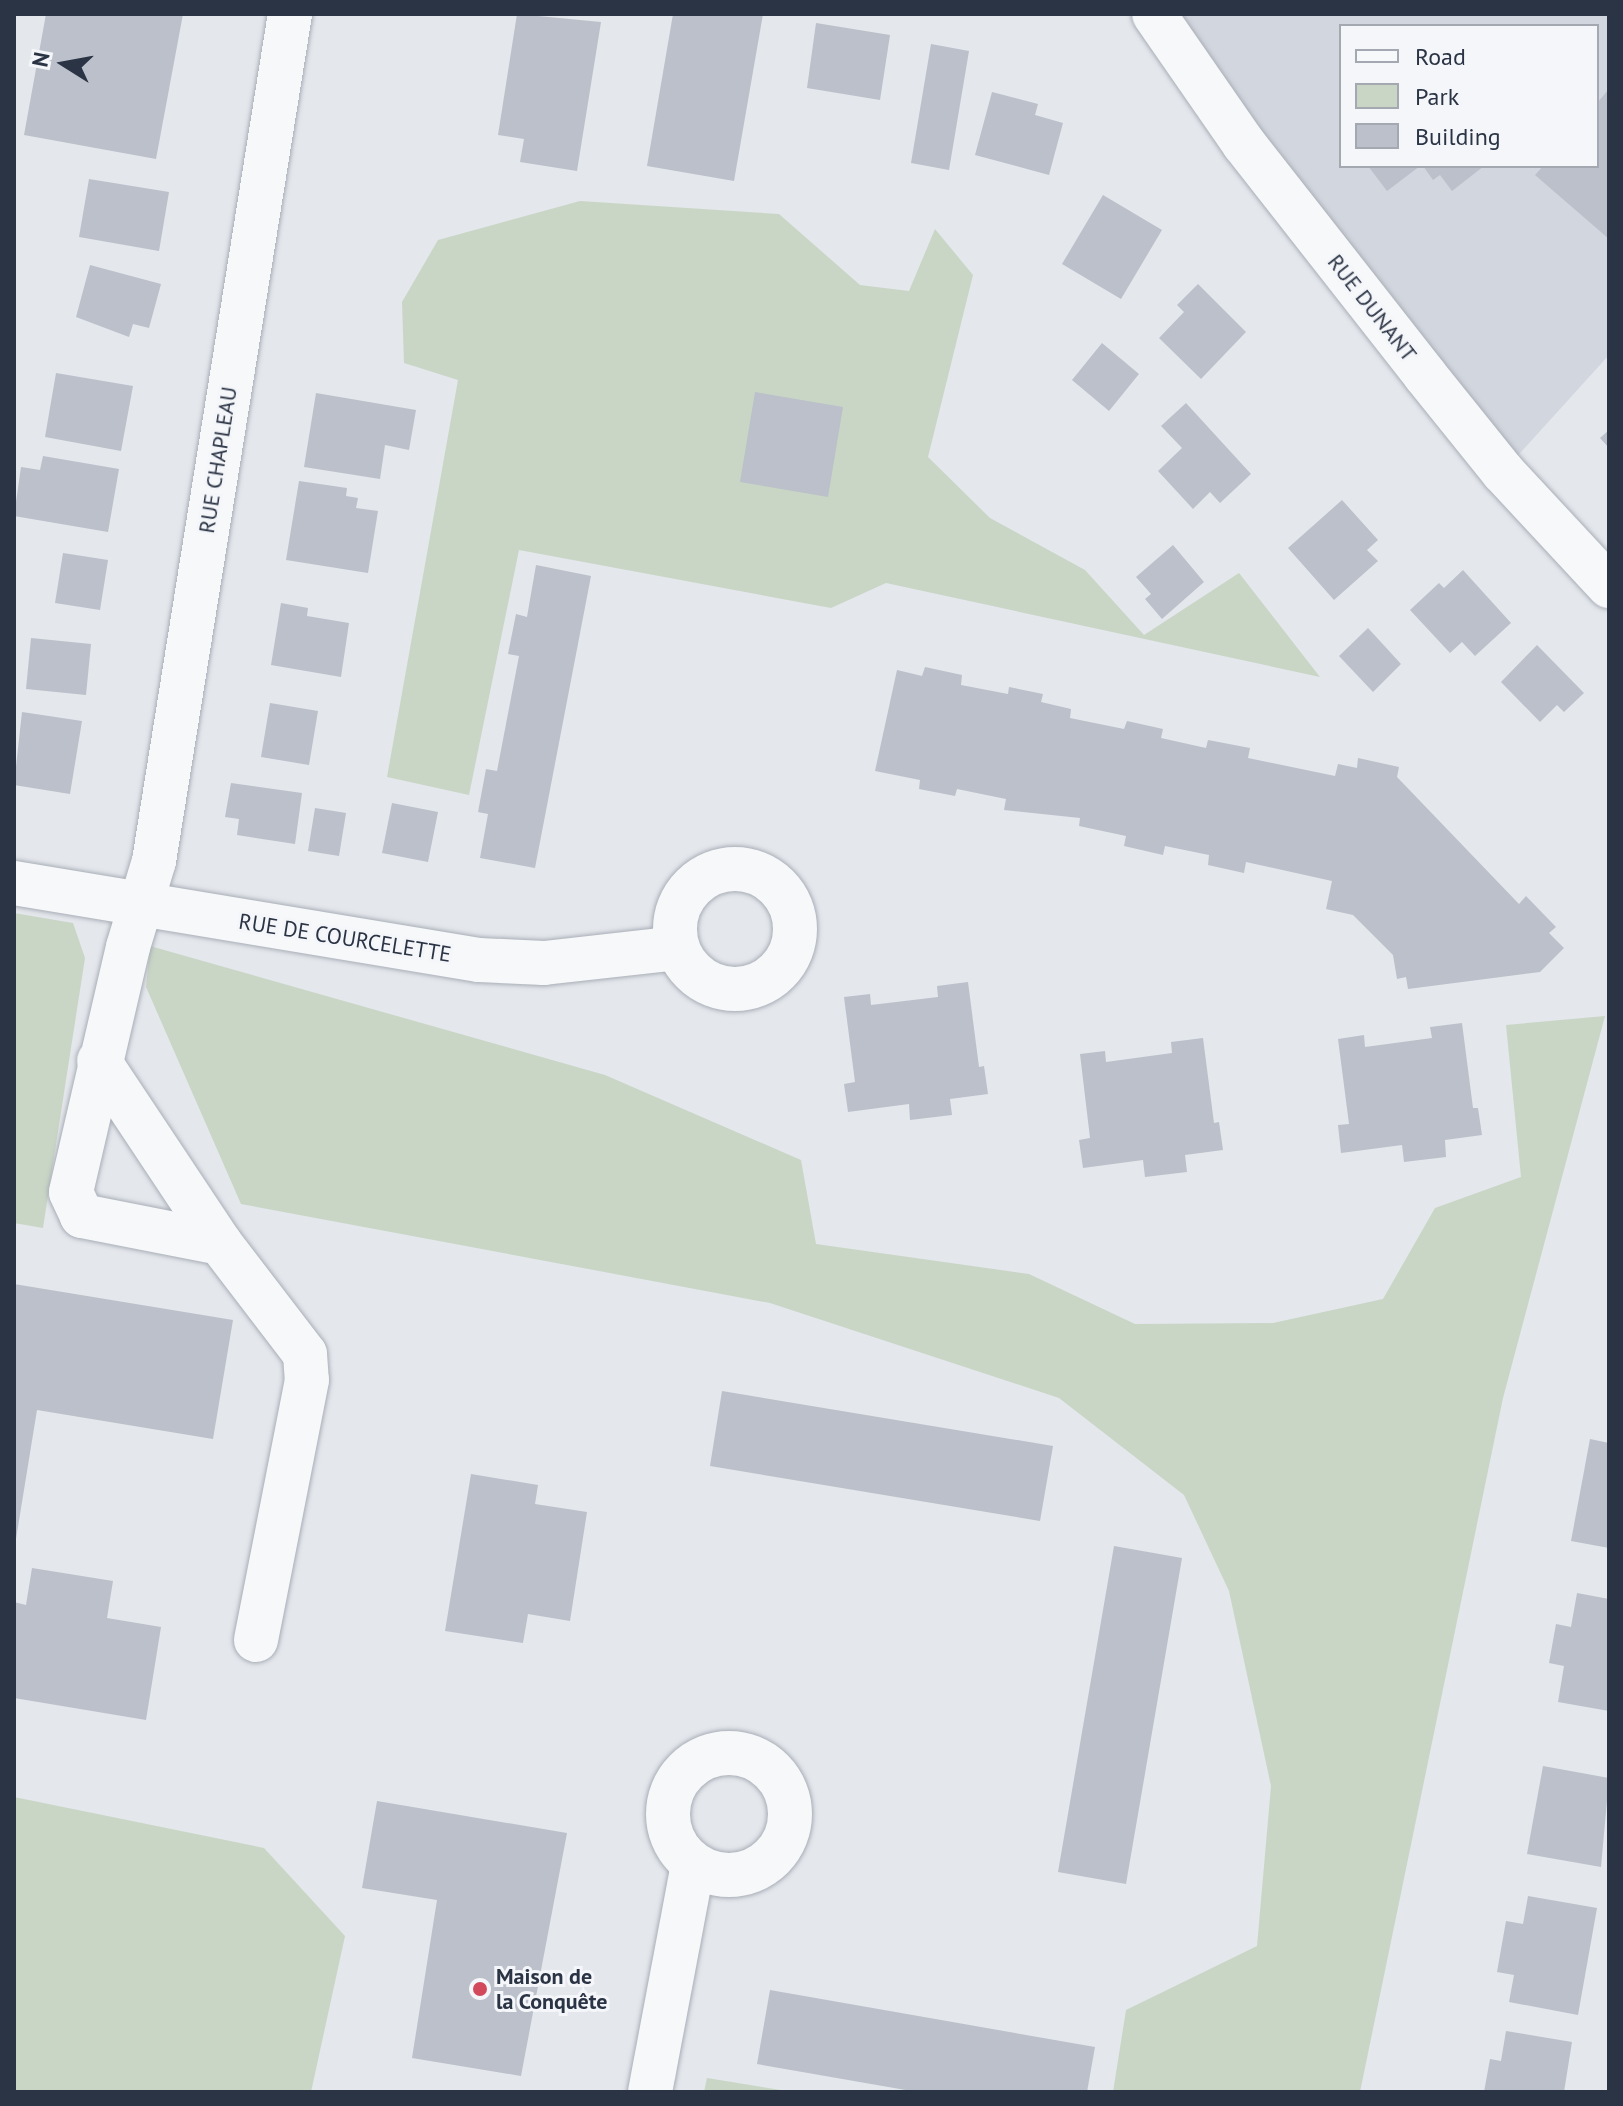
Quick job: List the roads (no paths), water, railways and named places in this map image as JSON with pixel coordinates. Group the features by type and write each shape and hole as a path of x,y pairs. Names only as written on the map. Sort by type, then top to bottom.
{"street":[{"name":"RUE CHAPLEAU","path":"220,1243 82,1216 71,1192 99,1061 139,903 154,861 290,14"},
{"name":"RUE DUNANT","path":"1154,14 1244,144 1425,375 1503,472 1609,586"},
{"name":"RUE DE COURCELETTE","path":"14,883 479,960 544,963 677,948"},
{"path":"99,1061 220,1243 305,1354 307,1380 256,1640"},
{"path":"650,2092 693,1864"}],"place":[{"name":"Maison de la Conquête","path":"480,1989"}]}
